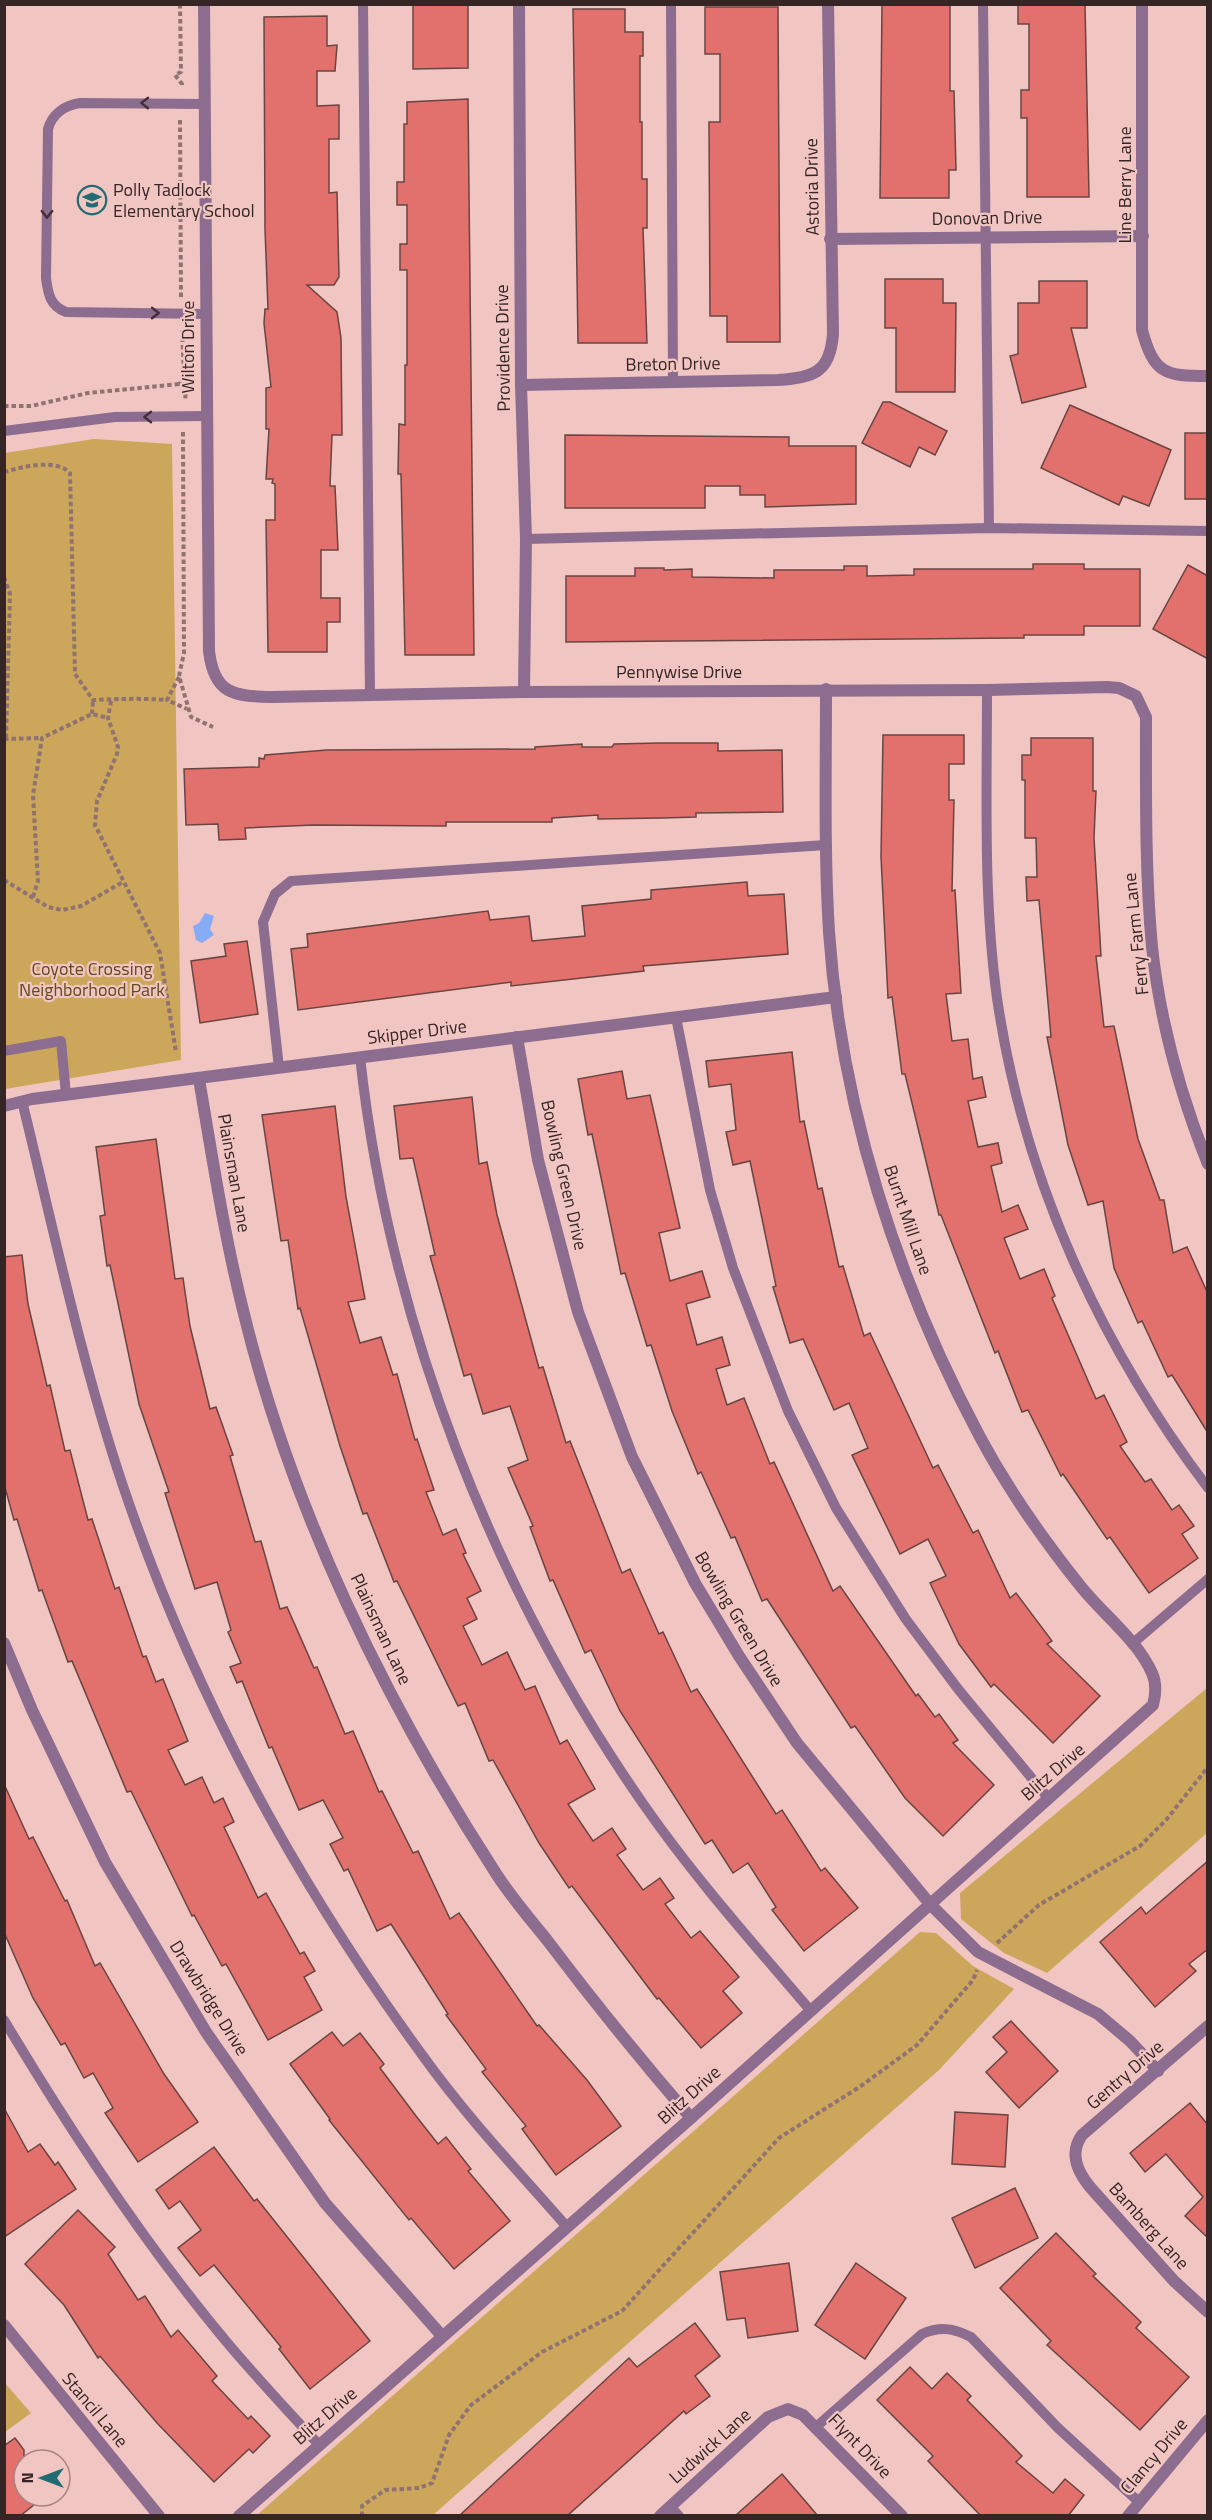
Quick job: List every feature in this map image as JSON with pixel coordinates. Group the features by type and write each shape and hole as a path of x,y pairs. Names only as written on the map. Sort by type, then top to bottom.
{"street":[{"name":"Wilton Drive","path":"204,4 209,651 214,675 222,686"},
{"name":"Providence Drive","path":"519,4 521,385 526,539 524,692"},
{"name":"Astoria Drive","path":"823,368 832,350 833,334 828,4"},
{"name":"Line Berry Lane","path":"1142,4 1141,318 1147,347 1154,364 1166,373 1208,376"},
{"name":"Donovan Drive","path":"830,239 1143,236"},
{"name":"Breton Drive","path":"521,385 802,378 823,368"},
{"name":"Pennywise Drive","path":"222,686 228,692 243,696 1107,687 1119,688 1136,696"},
{"name":"Burnt Mill Lane","path":"826,689 826,845 829,933 836,997 844,1057 884,1213 933,1342 981,1439 1036,1525 1082,1587 1132,1644 1152,1671 1155,1695"},
{"name":"Ferry Farm Lane","path":"1136,696 1146,717 1148,888 1152,948 1175,1068 1208,1164"},
{"name":"Skipper Drive","path":"4,1106 66,1095 836,997"},
{"name":"Bowling Green Drive","path":"517,1037 538,1160 578,1312 633,1457 654,1503 695,1583 767,1702 797,1743 930,1904 983,1955 1098,2014 1130,2041 1158,2071"},
{"name":"Plainsman Lane","path":"199,1079 220,1208 243,1312 282,1439 322,1544 367,1647 424,1756 499,1877 603,2015 691,2118"},
{"name":"Drawbridge Drive","path":"4,1643 32,1710 105,1862 206,2032 325,2203 442,2336"},
{"name":"Blitz Drive","path":"239,2516 1149,1711 1155,1695"},
{"name":"Gentry Drive","path":"1075,2156 1077,2142 1082,2135 1208,2026"},
{"name":"Bamberg Lane","path":"1075,2156 1079,2170 1090,2187 1174,2281 1208,2312"},
{"name":"Stancil Lane","path":"4,2325 159,2516"},
{"name":"Flynt Drive","path":"788,2409 803,2415 816,2427 902,2516"},
{"name":"Ludwick Lane","path":"660,2516 674,2511 768,2417 788,2409"},
{"name":"Clancy Drive","path":"1128,2516 1208,2420"}],"lane":[{"path":"363,4 370,695"},
{"path":"671,4 673,382"},
{"path":"983,4 989,528"},
{"path":"204,104 80,103 62,109 52,119 48,129 46,278 49,298 55,306 66,312 206,314"},
{"path":"4,431 115,417 207,416"},
{"path":"526,539 989,528 1208,531"},
{"path":"987,690 990,931 1003,1032 1029,1139 1066,1248 1106,1332 1155,1414 1208,1488"},
{"path":"279,1068 263,922 275,894 291,881 826,845"},
{"path":"676,1017 710,1190 733,1268 788,1411 836,1508 905,1618 958,1689 1049,1799"},
{"path":"4,1051 61,1041 66,1095"},
{"path":"360,1057 376,1164 400,1277 429,1376 489,1528 546,1645 597,1733 644,1805 717,1902 810,2010"},
{"path":"22,1101 60,1258 114,1456 155,1573 213,1707 302,1875 372,1986 432,2068 567,2227"},
{"path":"1132,1644 1208,1579"},
{"path":"4,2020 83,2149 163,2260 230,2346 319,2445"},
{"path":"816,2427 922,2334 937,2329 952,2329 970,2337 1058,2428 1139,2502"}],"path":[{"path":"180,4 181,72 176,75 182,84 184,373 180,384"},
{"path":"4,406 31,406 88,393 180,384 186,389 184,653 179,676 167,700"},
{"path":"4,472 28,466 56,466 65,468 70,473 75,674 93,699 92,714"},
{"path":"4,577 10,594 5,739 42,738 92,714 108,718"},
{"path":"179,676 191,717 213,727"},
{"path":"93,699 111,701 125,697 167,700 188,709"},
{"path":"111,701 108,718 118,747 97,801 95,825 160,952 176,1052"},
{"path":"33,897 38,881 33,795 42,738"},
{"path":"4,880 48,907 62,910 81,906 123,882"},
{"path":"362,2516 362,2506 385,2490 419,2488 432,2483 449,2434 471,2404 542,2352 622,2311 779,2138 861,2086 917,2045 973,1980 983,1955 1039,1905 1140,1846 1167,1820 1208,1767"}],"green space":[{"name":"Coyote Crossing Neighborhood Park","path":"94,439 172,444 181,1060 5,1089 5,453"},
{"path":"1207,1688 1207,1833 1047,1973 1004,1953 961,1919 960,1893"},
{"path":"920,1932 936,1933 973,1966 1014,1989 939,2070 433,2515 257,2515"},
{"path":"4,2382 31,2413 5,2432 4,2432"}],"water":[{"path":"205,913 214,916 210,929 214,935 202,943 196,940 193,926 199,923"}],"building":[{"path":"413,4 468,4 468,68 413,69"},
{"path":"882,4 950,4 950,91 954,91 956,170 949,170 949,198 880,198"},
{"path":"1018,4 1085,4 1089,197 1027,197 1027,118 1021,118 1021,90 1029,90 1029,24 1018,24"},
{"path":"705,7 778,7 780,342 727,342 727,316 710,316 709,122 720,122 720,54 705,54"},
{"path":"573,9 625,9 625,32 643,32 643,56 640,56 640,122 642,122 642,179 647,179 647,228 643,228 647,343 578,343"},
{"path":"327,16 327,46 337,45 335,71 317,71 317,106 339,105 339,139 329,139 329,193 337,192 339,277 334,285 307,285 337,312 341,338 342,435 332,435 330,486 335,486 338,550 321,550 321,598 340,598 340,622 327,622 327,652 268,652 266,520 275,520 275,484 272,483 273,479 266,479 269,429 266,429 266,388 271,387 264,323 265,309 268,309 265,229 264,17"},
{"path":"468,99 474,655 405,655 401,474 398,474 399,424 405,425 405,365 407,365 407,270 400,270 400,244 407,244 407,205 397,205 397,182 404,182 404,124 407,124 407,102"},
{"path":"885,279 943,279 943,303 956,303 955,392 896,392 896,328 885,328"},
{"path":"1039,281 1087,281 1087,328 1071,328 1086,387 1022,403 1010,356 1018,354 1018,303 1039,303"},
{"path":"883,402 890,402 947,431 935,455 919,447 910,467 862,443"},
{"path":"1070,405 1171,450 1149,506 1123,496 1119,505 1041,468"},
{"path":"1185,433 1208,433 1208,499 1185,499"},
{"path":"565,435 789,437 789,446 856,446 856,504 765,507 765,495 740,495 740,486 705,486 705,508 565,508"},
{"path":"1033,564 1084,564 1084,569 1140,569 1140,626 1084,626 1084,635 1024,635 1024,638 566,642 566,576 635,576 635,568 664,568 664,570 692,569 692,577 774,578 774,570 844,570 844,566 867,566 867,576 914,575 914,569 1033,569"},
{"path":"1188,565 1208,576 1208,659 1153,629"},
{"path":"883,735 964,735 964,764 949,764 949,800 954,800 952,891 955,890 961,993 946,994 952,1041 968,1039 973,1079 982,1077 986,1097 968,1101 978,1147 998,1143 1002,1163 991,1166 1002,1212 1018,1205 1028,1229 1004,1238 1020,1279 1044,1269 1055,1296 1052,1298 1096,1399 1104,1395 1127,1442 1120,1446 1145,1482 1151,1479 1172,1510 1179,1505 1194,1526 1182,1534 1198,1558 1149,1593 1110,1537 1107,1539 1063,1474 1061,1476 1028,1410 1022,1412 998,1351 995,1353 941,1215 939,1215 905,1074 902,1074 892,997 888,998 881,857"},
{"path":"1031,738 1093,738 1093,791 1096,791 1094,838 1101,956 1096,956 1104,1027 1114,1026 1138,1139 1160,1200 1164,1200 1173,1253 1187,1247 1208,1294 1208,1433 1172,1375 1168,1377 1142,1321 1138,1323 1114,1268 1103,1201 1088,1205 1068,1145 1047,1037 1051,1037 1039,900 1027,901 1026,877 1037,877 1036,838 1025,838 1025,780 1022,780 1022,755 1031,755"},
{"path":"718,743 718,751 782,750 783,812 696,813 696,817 662,818 598,819 598,815 552,818 552,822 446,822 446,826 314,825 245,828 246,839 219,840 218,824 186,825 184,769 259,767 259,758 264,759 265,755 327,750 535,749 535,747 582,744 582,747 612,747 614,744"},
{"path":"747,882 748,896 784,894 788,954 643,966 644,971 511,986 511,982 298,1010 291,949 308,947 307,934 488,911 490,920 529,916 532,941 585,936 582,906 651,899 651,890"},
{"path":"247,941 258,1014 200,1023 191,961 226,956 224,944"},
{"path":"792,1052 800,1122 804,1121 818,1189 822,1188 839,1267 843,1266 864,1336 870,1333 933,1468 938,1465 973,1533 978,1530 1010,1598 1016,1593 1052,1641 1047,1644 1100,1696 1053,1743 994,1684 991,1687 959,1644 930,1583 946,1576 928,1539 900,1554 852,1455 868,1448 849,1403 834,1410 803,1339 790,1343 773,1287 776,1286 750,1161 733,1165 726,1132 736,1130 731,1084 709,1087 706,1061"},
{"path":"622,1071 627,1099 650,1095 680,1228 659,1233 670,1281 702,1271 710,1297 686,1304 697,1345 722,1337 730,1365 716,1369 727,1405 744,1398 770,1464 774,1462 833,1591 840,1586 916,1696 918,1694 935,1717 939,1714 958,1740 953,1743 994,1785 943,1836 905,1798 855,1726 851,1728 767,1599 762,1601 735,1537 731,1538 701,1472 698,1474 672,1411 651,1345 647,1346 625,1273 621,1274 592,1134 588,1135 578,1079"},
{"path":"472,1097 479,1164 487,1162 497,1215 539,1368 543,1367 566,1443 570,1441 622,1573 630,1569 659,1634 663,1632 691,1692 697,1689 776,1814 782,1810 821,1871 825,1868 858,1908 804,1951 772,1910 776,1907 748,1863 733,1873 712,1840 705,1844 620,1711 591,1650 585,1653 553,1580 550,1581 530,1527 533,1526 508,1468 528,1460 510,1406 483,1414 471,1374 464,1376 430,1256 435,1255 413,1158 400,1159 394,1106"},
{"path":"335,1106 346,1197 365,1299 348,1302 360,1343 381,1337 393,1375 397,1374 415,1440 417,1439 434,1490 426,1492 443,1535 456,1529 466,1553 463,1554 481,1591 467,1598 477,1619 463,1626 482,1665 507,1652 525,1690 535,1686 560,1744 567,1740 595,1789 568,1804 593,1841 612,1828 626,1849 617,1855 643,1890 660,1878 674,1898 665,1904 691,1938 700,1931 739,1977 723,1991 742,2013 701,2048 659,1998 657,1999 572,1886 569,1888 539,1843 493,1760 489,1761 465,1703 458,1706 397,1581 394,1582 367,1513 363,1514 340,1446 300,1308 298,1309 288,1240 281,1241 262,1115"},
{"path":"156,1139 175,1279 183,1278 190,1326 210,1409 216,1407 233,1455 230,1456 255,1542 261,1541 280,1609 287,1607 314,1668 317,1667 345,1734 353,1731 379,1792 382,1791 413,1853 418,1851 450,1919 459,1913 537,2026 539,2025 587,2080 621,2126 556,2175 522,2129 526,2126 482,2072 486,2069 446,2015 448,2014 391,1924 377,1931 348,1869 344,1871 330,1844 343,1838 323,1800 299,1810 272,1747 269,1748 242,1681 237,1683 230,1667 241,1663 228,1632 231,1630 217,1582 195,1589 165,1493 169,1492 139,1404 110,1265 107,1266 100,1216 105,1215 96,1147"},
{"path":"22,1255 28,1304 47,1386 50,1385 65,1451 70,1450 88,1520 92,1519 115,1589 119,1587 143,1657 146,1656 156,1682 163,1679 188,1741 168,1750 185,1785 202,1777 214,1803 223,1798 234,1822 224,1827 258,1898 266,1893 300,1954 304,1952 315,1971 304,1977 322,2010 268,2040 226,1964 222,1966 194,1915 192,1916 131,1791 127,1792 72,1661 68,1662 42,1590 39,1591 17,1519 14,1520 4,1484 4,1257"},
{"path":"4,1784 29,1839 33,1837 65,1901 67,1900 95,1966 100,1963 164,2074 198,2122 138,2162 105,2113 113,2108 93,2073 84,2078 65,2043 61,2045 33,1998 4,1932"},
{"path":"1208,1861 1208,1949 1189,1964 1196,1971 1155,2007 1100,1942 1141,1907 1146,1914"},
{"path":"1011,2021 1058,2071 1019,2108 986,2072 1007,2052 993,2037"},
{"path":"332,2032 343,2046 360,2033 384,2064 380,2068 438,2144 446,2137 471,2169 468,2171 510,2221 454,2269 411,2218 409,2220 329,2120 290,2064"},
{"path":"1190,2103 1208,2125 1208,2238 1185,2216 1203,2197 1166,2154 1145,2172 1130,2153"},
{"path":"4,2108 28,2152 40,2144 55,2165 58,2162 76,2189 4,2237"},
{"path":"955,2112 1008,2115 1005,2167 952,2164"},
{"path":"214,2147 254,2201 257,2199 370,2341 310,2389 279,2349 281,2347 214,2265 200,2276 178,2248 201,2230 180,2201 169,2209 156,2190"},
{"path":"1015,2188 1038,2238 975,2268 952,2218"},
{"path":"78,2210 115,2247 108,2254 138,2300 145,2296 171,2337 178,2330 217,2376 212,2381 248,2419 251,2416 270,2436 253,2453 249,2449 214,2482 157,2423 100,2356 98,2358 64,2305 25,2264"},
{"path":"1056,2233 1096,2274 1093,2276 1141,2322 1136,2328 1189,2377 1140,2430 1047,2345 1051,2341 1000,2288"},
{"path":"789,2263 798,2331 748,2338 745,2318 727,2320 720,2272"},
{"path":"856,2263 906,2298 865,2359 815,2325"},
{"path":"695,2323 720,2356 695,2376 710,2396 686,2414 684,2411 567,2516 459,2516 629,2358 637,2367"},
{"path":"910,2367 932,2389 947,2373 971,2396 967,2400 1022,2456 1016,2462 1053,2493 1065,2479 1084,2495 1068,2516 981,2516 928,2461 933,2456 877,2400"},
{"path":"15,2438 22,2448 12,2448 12,2508 30,2508 20,2516 4,2516 4,2446"},
{"path":"782,2474 818,2516 735,2516"}],"place":[{"name":"Polly Tadlock Elementary School","path":"92,200"}]}
